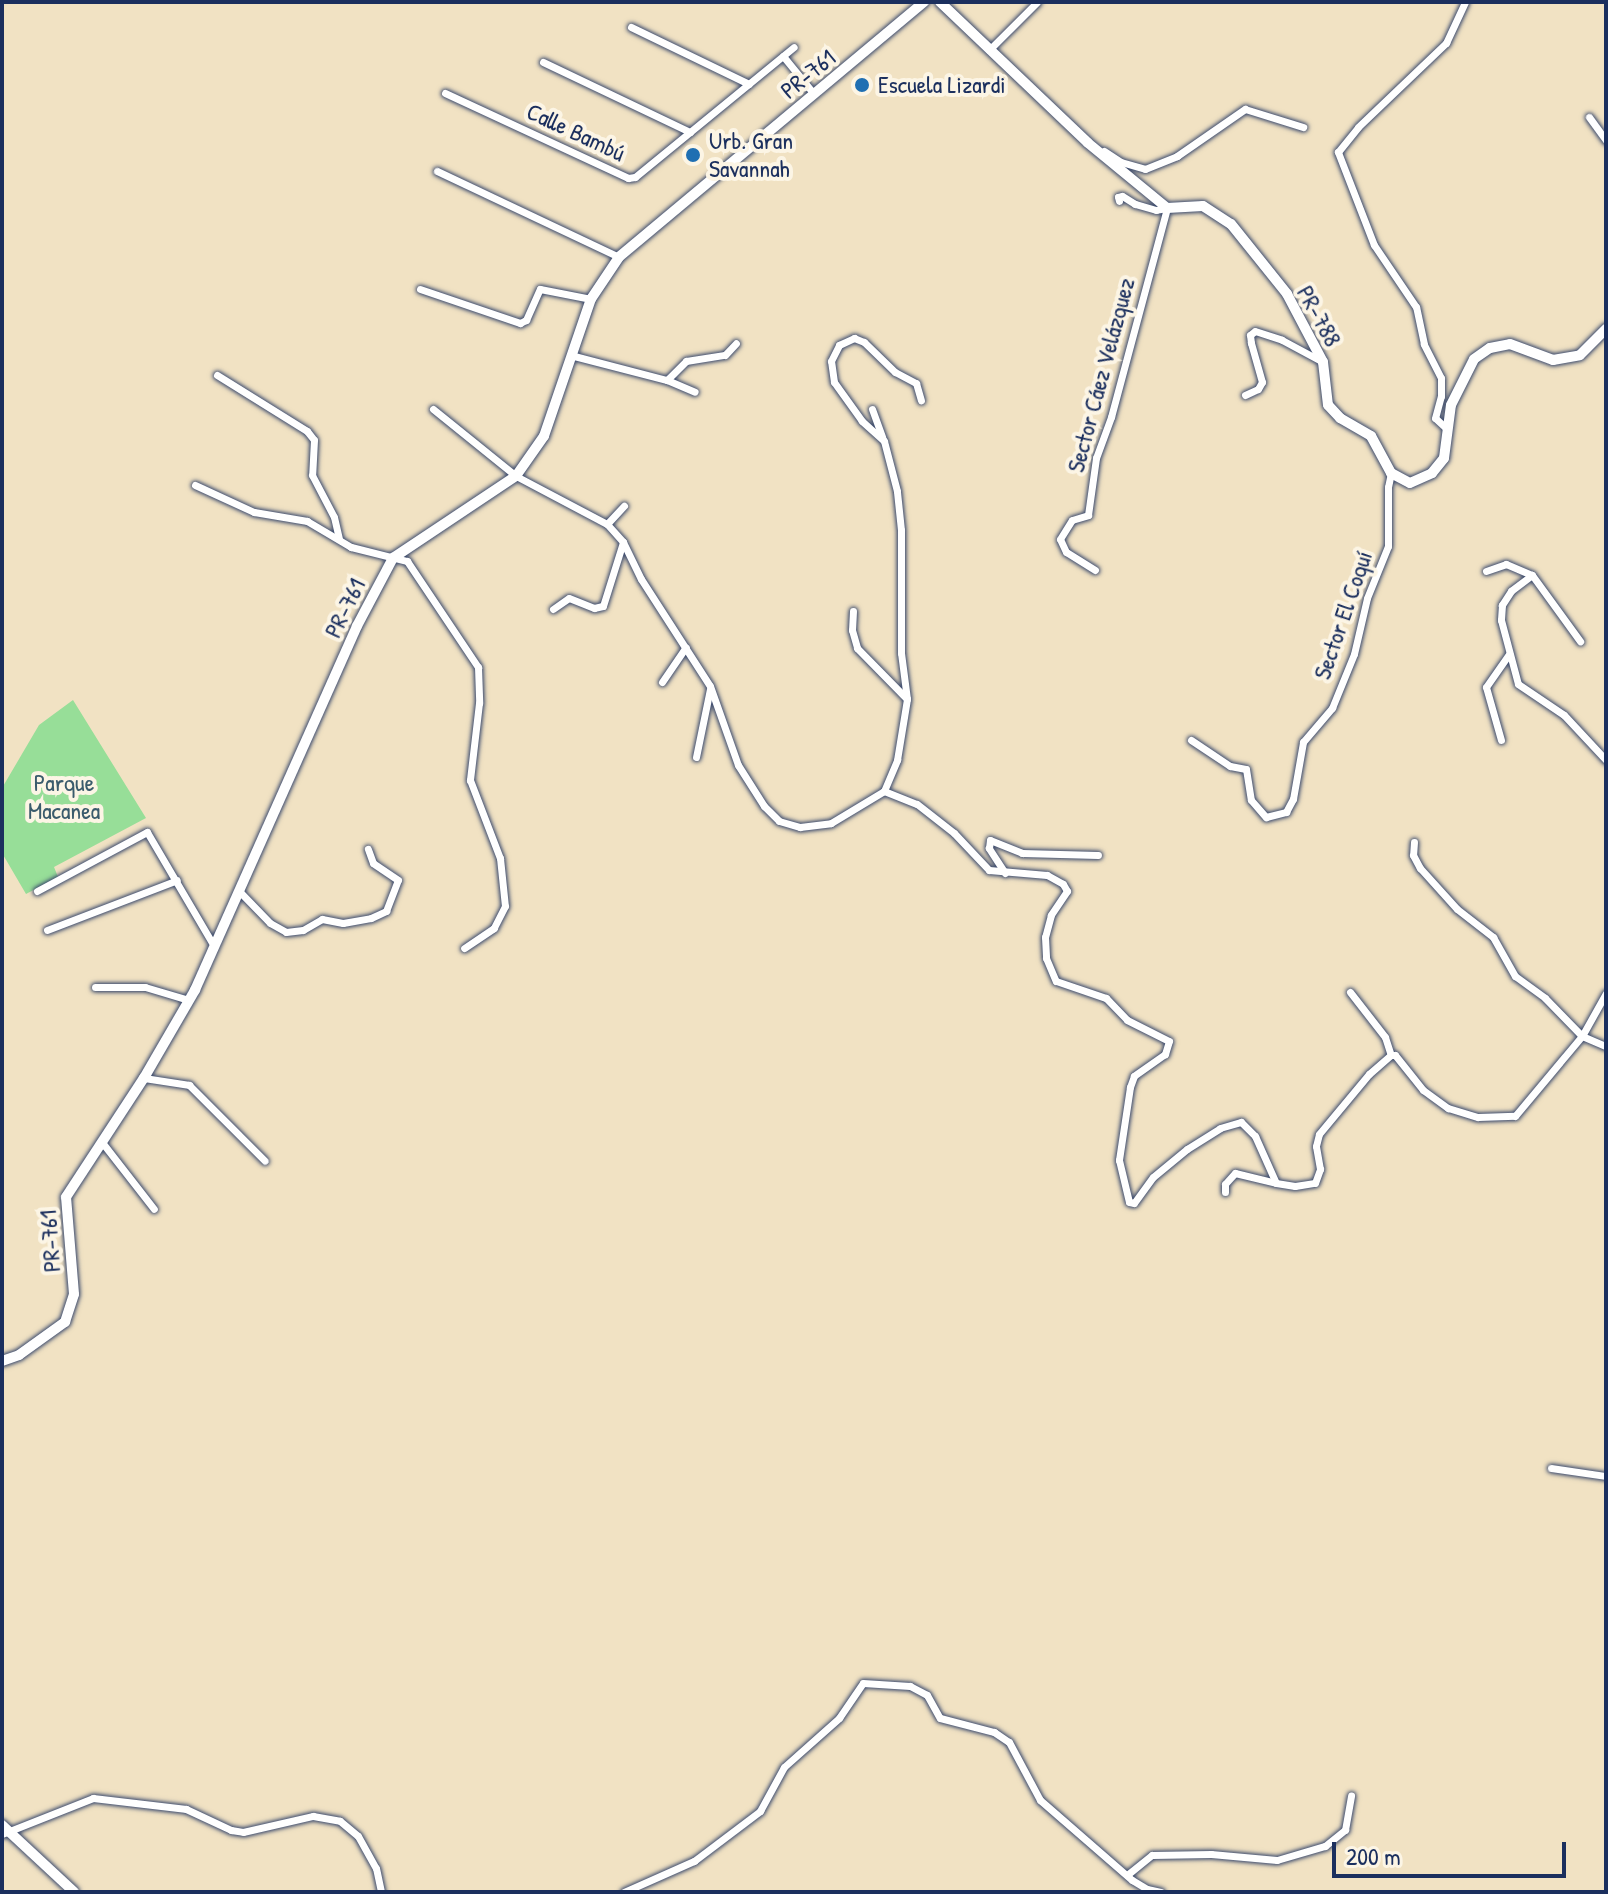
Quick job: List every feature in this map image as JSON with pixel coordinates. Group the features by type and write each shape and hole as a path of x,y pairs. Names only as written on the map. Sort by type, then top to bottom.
{"street":[{"name":"PR-761","path":"2,1361 19,1355 65,1322 74,1294 66,1197 144,1078 189,1000 357,626 393,558 516,476 544,436 574,356 591,299 619,257 924,2"},
{"path":"940,2 1088,143 1167,208"},
{"path":"989,50 1037,2"},
{"path":"1447,429 1435,418 1441,396 1441,378 1424,344 1416,307 1374,245 1338,152 1358,127 1446,43 1465,2"},
{"path":"631,27 749,84"},
{"name":"Calle Bambú","path":"445,93 628,178 635,177 794,47"},
{"path":"783,56 814,94"},
{"path":"543,62 690,132"},
{"path":"1088,143 1121,162 1145,169 1177,156 1245,109 1303,127"},
{"path":"1589,117 1606,140"},
{"path":"437,171 619,257"},
{"path":"1119,201 1120,195 1135,204 1156,210 1167,208"},
{"name":"PR-788","path":"1167,208 1203,206 1231,224 1287,294 1323,362 1328,405 1340,418 1371,436 1391,473"},
{"name":"Sector Cáez Velázquez","path":"1095,570 1066,552 1060,539 1072,520 1088,515 1096,458 1111,417 1167,208"},
{"path":"420,289 520,323 526,320 540,289 591,299"},
{"path":"1391,473 1410,483 1432,473 1444,458 1451,405 1474,359 1490,348 1510,344 1553,360 1580,355 1606,329"},
{"path":"1245,395 1258,389 1262,382 1251,343 1250,335 1255,331 1282,340 1323,362"},
{"path":"884,441 862,421 834,382 831,361 839,345 854,338 864,342 895,372 916,383 921,400"},
{"path":"667,380 686,361 725,355 736,343"},
{"path":"574,356 667,380 695,392"},
{"path":"217,375 307,431 314,440 312,475 334,517 339,538"},
{"path":"433,409 516,476 607,524 623,542 641,579 710,686 738,765 764,806 779,821 800,827 831,823 884,791 897,760 907,699 901,653 901,530 897,491 872,409"},
{"name":"Sector El Coquí","path":"1191,740 1230,766 1246,769 1251,800 1266,817 1286,812 1293,799 1303,742 1332,708 1354,654 1367,598 1388,546 1388,487 1391,473"},
{"path":"195,485 254,512 307,521 351,547 407,561 478,667 481,678 470,780 500,858 505,906 494,928 464,948"},
{"path":"607,524 624,506"},
{"path":"553,609 569,598 594,608 603,606 623,542"},
{"path":"1486,571 1506,564 1532,575 1580,641"},
{"path":"1532,575 1511,591 1502,605 1501,620 1518,684 1564,715 1606,760"},
{"path":"853,611 852,630 857,648 907,699"},
{"path":"662,682 686,647"},
{"path":"1501,740 1486,687 1509,654"},
{"path":"696,757 710,686"},
{"path":"884,791 917,804 954,833 989,870 1047,875 1063,884 1067,891 1051,915 1045,937 1046,958 1056,981 1106,998 1127,1020 1169,1041 1165,1054 1134,1076 1130,1087 1119,1160 1129,1202 1134,1203 1153,1177 1187,1149 1220,1128 1241,1122 1255,1136 1276,1183"},
{"path":"37,891 147,832 214,946"},
{"path":"1005,873 989,848 990,840 1022,853 1098,855"},
{"path":"1414,842 1413,855 1420,868 1457,909 1493,937 1515,976 1545,998 1582,1036 1606,1046"},
{"path":"240,892 270,923 286,932 303,930 322,919 343,923 371,918 386,911 398,880 373,863 368,849"},
{"path":"47,930 177,880"},
{"path":"95,987 145,987 189,1000"},
{"path":"1350,992 1385,1037 1391,1055"},
{"path":"1391,1055 1395,1055 1423,1090 1448,1108 1478,1117 1515,1116 1582,1036 1606,993"},
{"path":"1225,1192 1225,1184 1235,1173 1295,1186 1315,1183 1320,1169 1316,1146 1319,1134 1369,1074 1391,1055"},
{"path":"144,1078 189,1085 265,1161"},
{"path":"101,1141 154,1209"},
{"path":"1551,1468 1606,1476"},
{"path":"624,1892 694,1861 760,1811 784,1767 839,1718 863,1683 910,1686 927,1695 940,1718 994,1732 1009,1742 1040,1800 1147,1891 1161,1892"},
{"path":"1127,1875 1152,1855 1211,1854 1277,1860 1325,1846 1345,1830 1351,1796"},
{"path":"74,1892 4,1830 93,1798 186,1809 231,1830 243,1832 313,1816 340,1821 358,1836 376,1868 381,1892"}],"green space":[{"name":"Parque Macanea","path":"73,700 146,818 54,867 58,877 26,894 2,853 2,788 39,725"}],"place":[{"name":"Escuela Lizardi","path":"862,85"},
{"name":"Urb. Gran Savannah","path":"693,155"}]}
